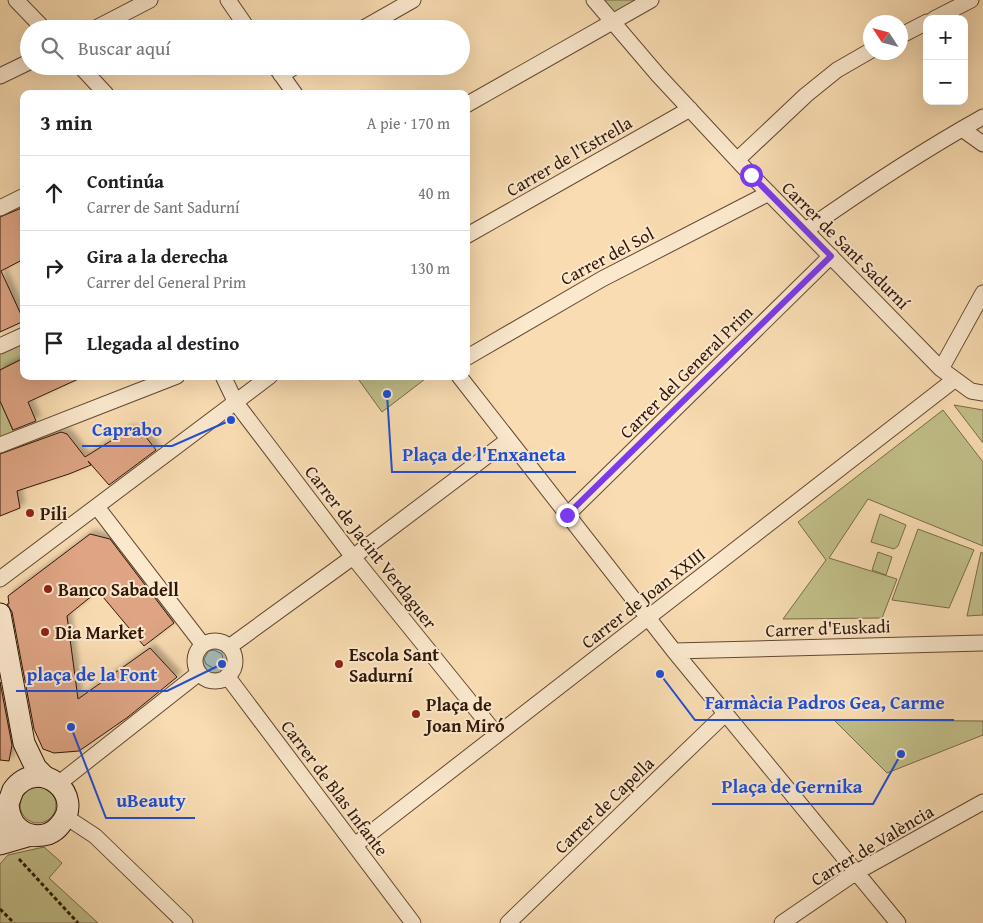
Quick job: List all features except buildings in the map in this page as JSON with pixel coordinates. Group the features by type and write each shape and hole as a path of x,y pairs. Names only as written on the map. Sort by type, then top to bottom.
{"street":[{"path":"16,0 35,20"},
{"path":"111,20 150,0"},
{"path":"228,0 242,20"},
{"path":"378,20 413,0"},
{"name":"Carrer de Sant Sadurní","path":"594,0 658,75 737,160 941,368 954,380 971,391 983,393"},
{"path":"470,103 651,0"},
{"path":"942,15 971,0"},
{"path":"908,32 923,24"},
{"path":"737,160 806,95 837,70 863,55"},
{"path":"0,76 20,66"},
{"path":"88,75 102,90"},
{"path":"282,75 292,90"},
{"name":"Carrer de l'Estrella","path":"470,234 690,109"},
{"path":"806,230 850,199 962,128 983,117"},
{"path":"962,128 983,144"},
{"name":"Carrer del Sol","path":"470,356 602,279 769,193"},
{"path":"0,208 20,198"},
{"name":"Carrer del General Prim","path":"567,515 831,256"},
{"path":"941,368 983,293"},
{"path":"0,346 20,337"},
{"path":"0,444 167,380"},
{"name":"Carrer de Jacint Verdaguer","path":"225,380 236,403 352,557 497,736"},
{"path":"0,579 265,380"},
{"path":"462,380 647,618 898,923"},
{"name":"Carrer de Joan XXIII","path":"355,845 954,380"},
{"path":"229,647 508,440"},
{"path":"97,507 203,645"},
{"path":"0,614 24,743 23,768 0,826"},
{"path":"219,641 229,647 233,654 234,662 232,671 224,679 215,681 204,678 196,667 195,658 198,649 210,642 219,641"},
{"name":"Carrer d'Euskadi","path":"674,651 983,643"},
{"path":"24,743 36,768 51,781 65,793 68,801 66,817 56,830 49,834 31,835 18,829 10,817 12,796 27,778 32,777 51,781 199,673"},
{"name":"Carrer de Blas Infante","path":"227,676 413,923"},
{"name":"Carrer de Capella","path":"508,923 725,714"},
{"name":"Carrer de València","path":"782,923 855,873 983,802"},
{"path":"66,817 95,836 185,923"},
{"path":"0,844 31,835"}],"path":[{"path":"19,858 78,923"},
{"path":"0,909 14,923"}],"shaded area":[{"path":"594,0 651,0 613,22"},
{"path":"20,342 20,360 0,370 0,352"},
{"path":"359,380 424,380 382,412"},
{"path":"0,401 14,433 0,439"},
{"path":"954,405 983,410 983,443"},
{"path":"943,410 983,462 983,546 868,499 829,558 897,579 882,618 783,619 826,560 798,522"},
{"path":"880,514 906,525 898,546 894,549 871,542"},
{"path":"918,529 974,550 949,608 892,600"},
{"path":"878,552 892,557 886,575 872,570"},
{"path":"981,552 983,553 983,615 967,616"},
{"path":"834,720 983,721 983,735 887,773"},
{"path":"38,787 51,792 56,805 51,818 38,823 25,818 20,805 25,792"},
{"path":"44,847 62,863 49,878 98,923 0,923 0,864 8,855"}],"water":[{"path":"214,645 224,649 228,659 224,669 214,673 204,669 200,659 204,649"}],"place":[{"name":"Plaça de l'Enxaneta","path":"387,394"},
{"name":"Caprabo","path":"231,420"},
{"name":"Pili","path":"30,513"},
{"name":"Banco Sabadell","path":"48,589"},
{"name":"Dia Market","path":"45,632"},
{"name":"plaça de la Font","path":"222,664"},
{"name":"Escola Sant Sadurní","path":"339,664"},
{"name":"Farmàcia Padros Gea, Carme","path":"660,674"},
{"name":"Plaça de Joan Miró","path":"416,714"},
{"name":"uBeauty","path":"71,727"},
{"name":"Plaça de Gernika","path":"901,754"}],"route":[{"path":"567,515 831,256 751,175"}]}
